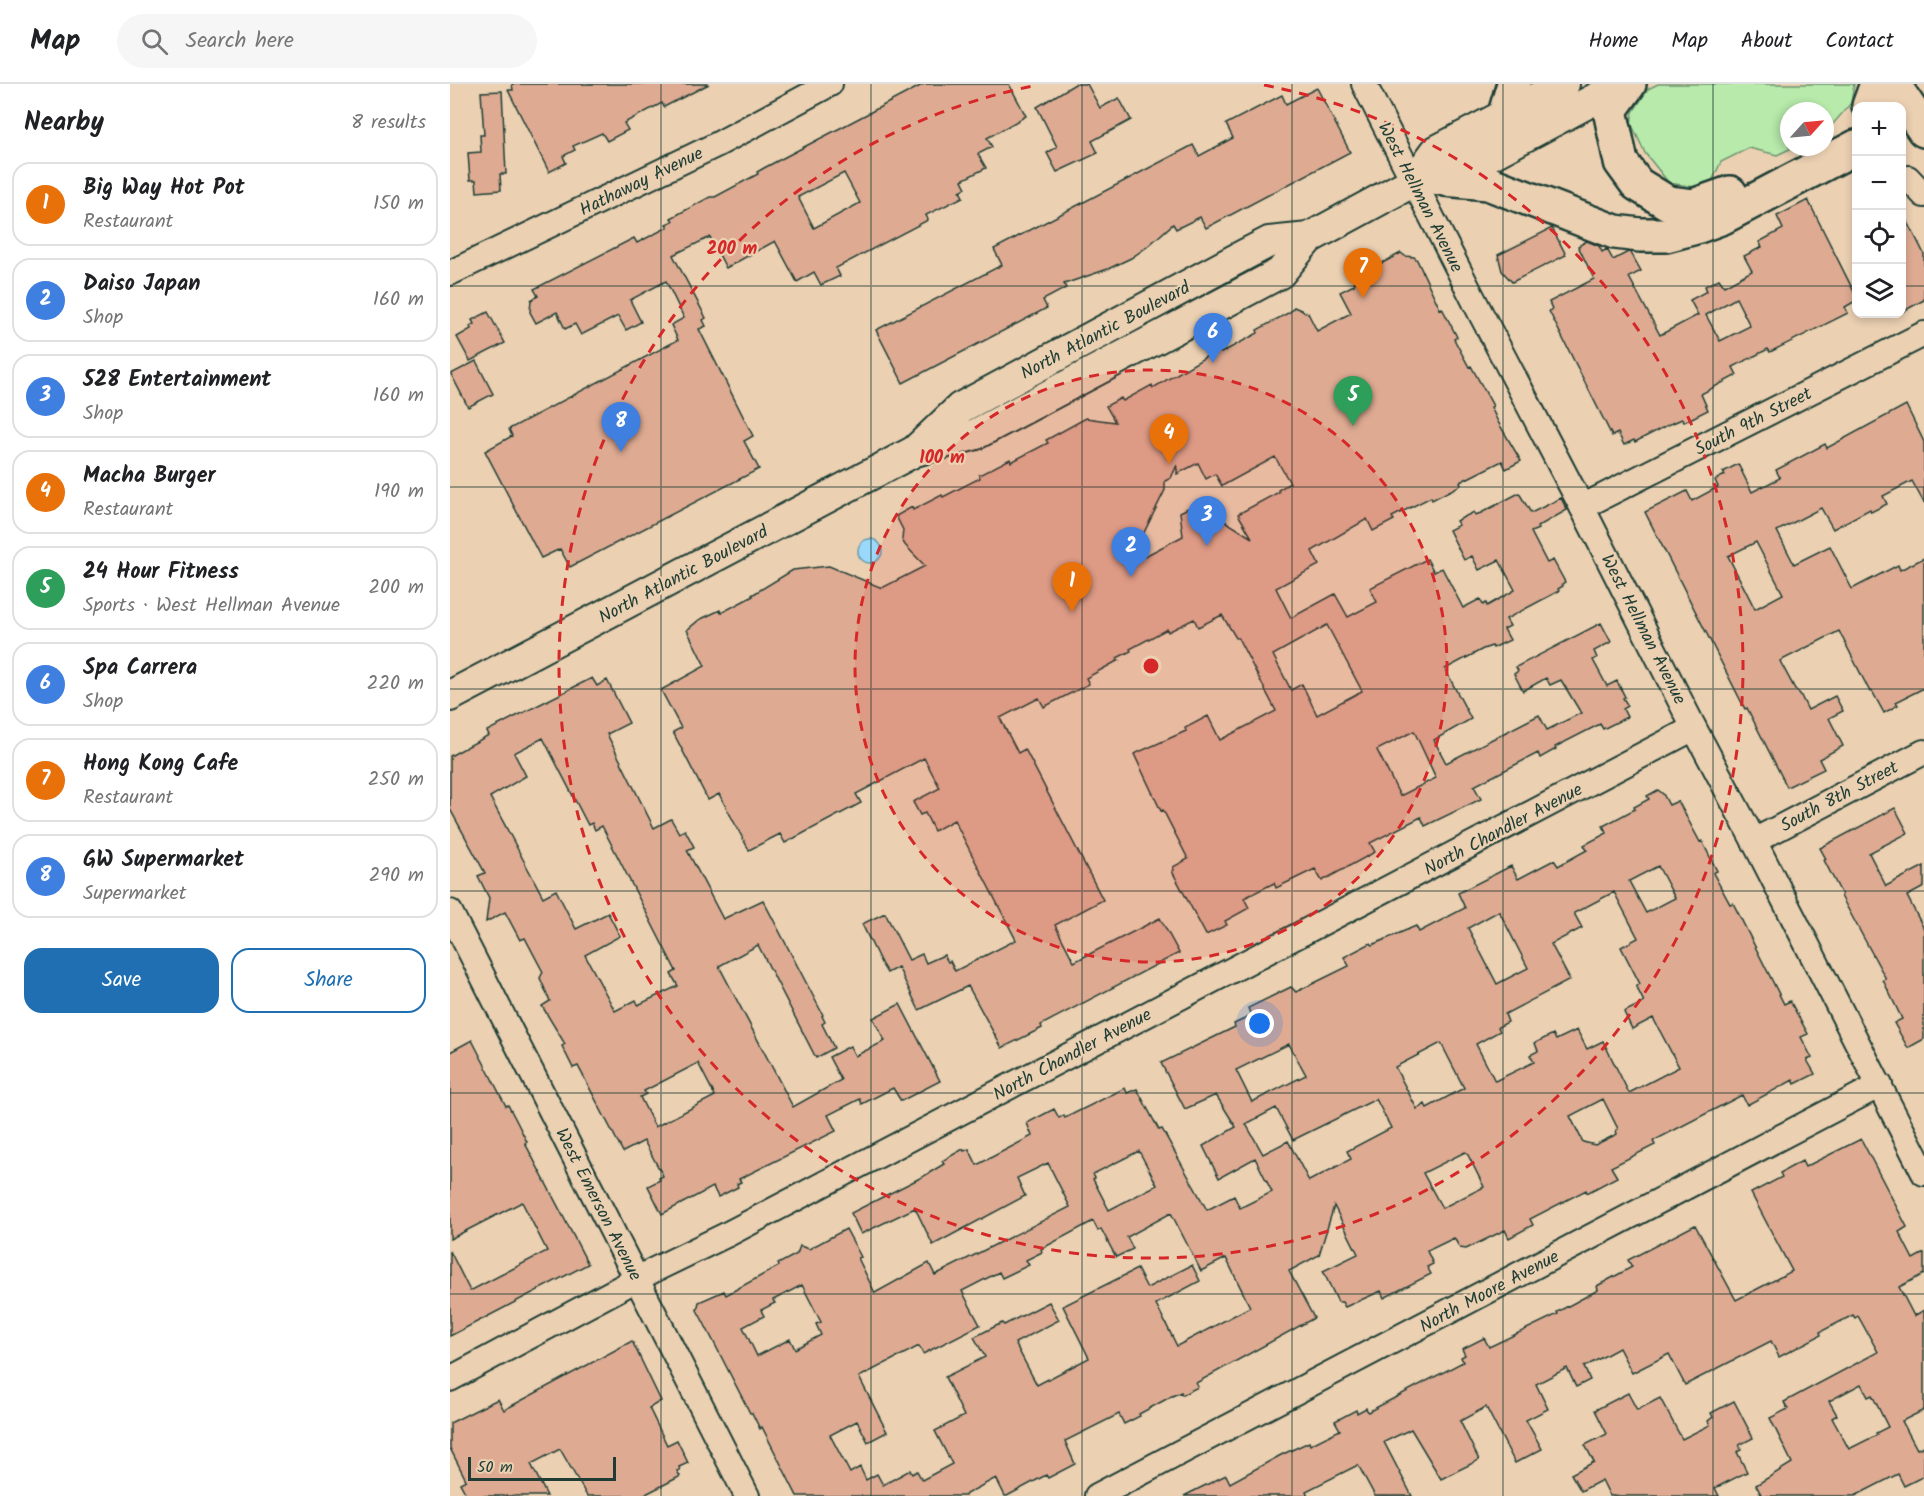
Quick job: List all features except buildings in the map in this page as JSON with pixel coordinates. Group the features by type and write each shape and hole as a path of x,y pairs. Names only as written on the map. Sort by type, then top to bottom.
{"highway":[{"path":"1629,84 1610,110 1621,162 1637,184 1668,203 1693,206 1731,192 1802,156"},
{"path":"1870,102 1877,84"},
{"path":"1893,84 1924,130"},
{"path":"1834,140 1852,128"},
{"path":"1906,137 1924,144"},
{"path":"1429,180 1488,183 1615,232 1666,235 1723,217 1852,150"}],"main road":[{"name":"North Atlantic Boulevard","path":"1429,180 1437,152 1510,99 1564,84"},
{"name":"North Atlantic Boulevard","path":"450,696 915,451 960,408 1269,242 1310,238 1623,84"}],"street":[{"name":"Hathaway Avenue","path":"450,273 718,144 830,84"},
{"name":"West Hellman Avenue","path":"1364,84 1429,180 1481,314 1880,1085 1916,1136 1924,1173"},
{"name":"South 9th Street","path":"1582,507 1924,334"},
{"name":"North Chandler Avenue","path":"450,1379 637,1279 726,1235 1694,728"},
{"name":"South 8th Street","path":"1754,841 1924,752"},
{"name":"West Emerson Avenue","path":"450,912 747,1496"},
{"name":"North Moore Avenue","path":"1097,1496 1880,1085"}],"green space":[{"path":"1658,84 1854,84 1851,103 1834,123 1834,102 1780,102 1780,154 1777,155 1749,148 1721,162 1712,181 1694,187 1669,183 1645,153 1631,123 1633,112 1648,89"}],"water":[{"path":"870,539 879,542 882,551 879,560 870,563 861,560 858,551 861,542"}],"place":[{"name":"Hong Kong Cafe","path":"1363,298"},
{"name":"Spa Carrera","path":"1213,363"},
{"name":"24 Hour Fitness","path":"1353,426"},
{"name":"GW Supermarket","path":"621,452"},
{"name":"Macha Burger","path":"1169,464"},
{"name":"528 Entertainment","path":"1207,546"},
{"name":"Daiso Japan","path":"1131,577"},
{"name":"Big Way Hot Pot","path":"1072,612"}]}
